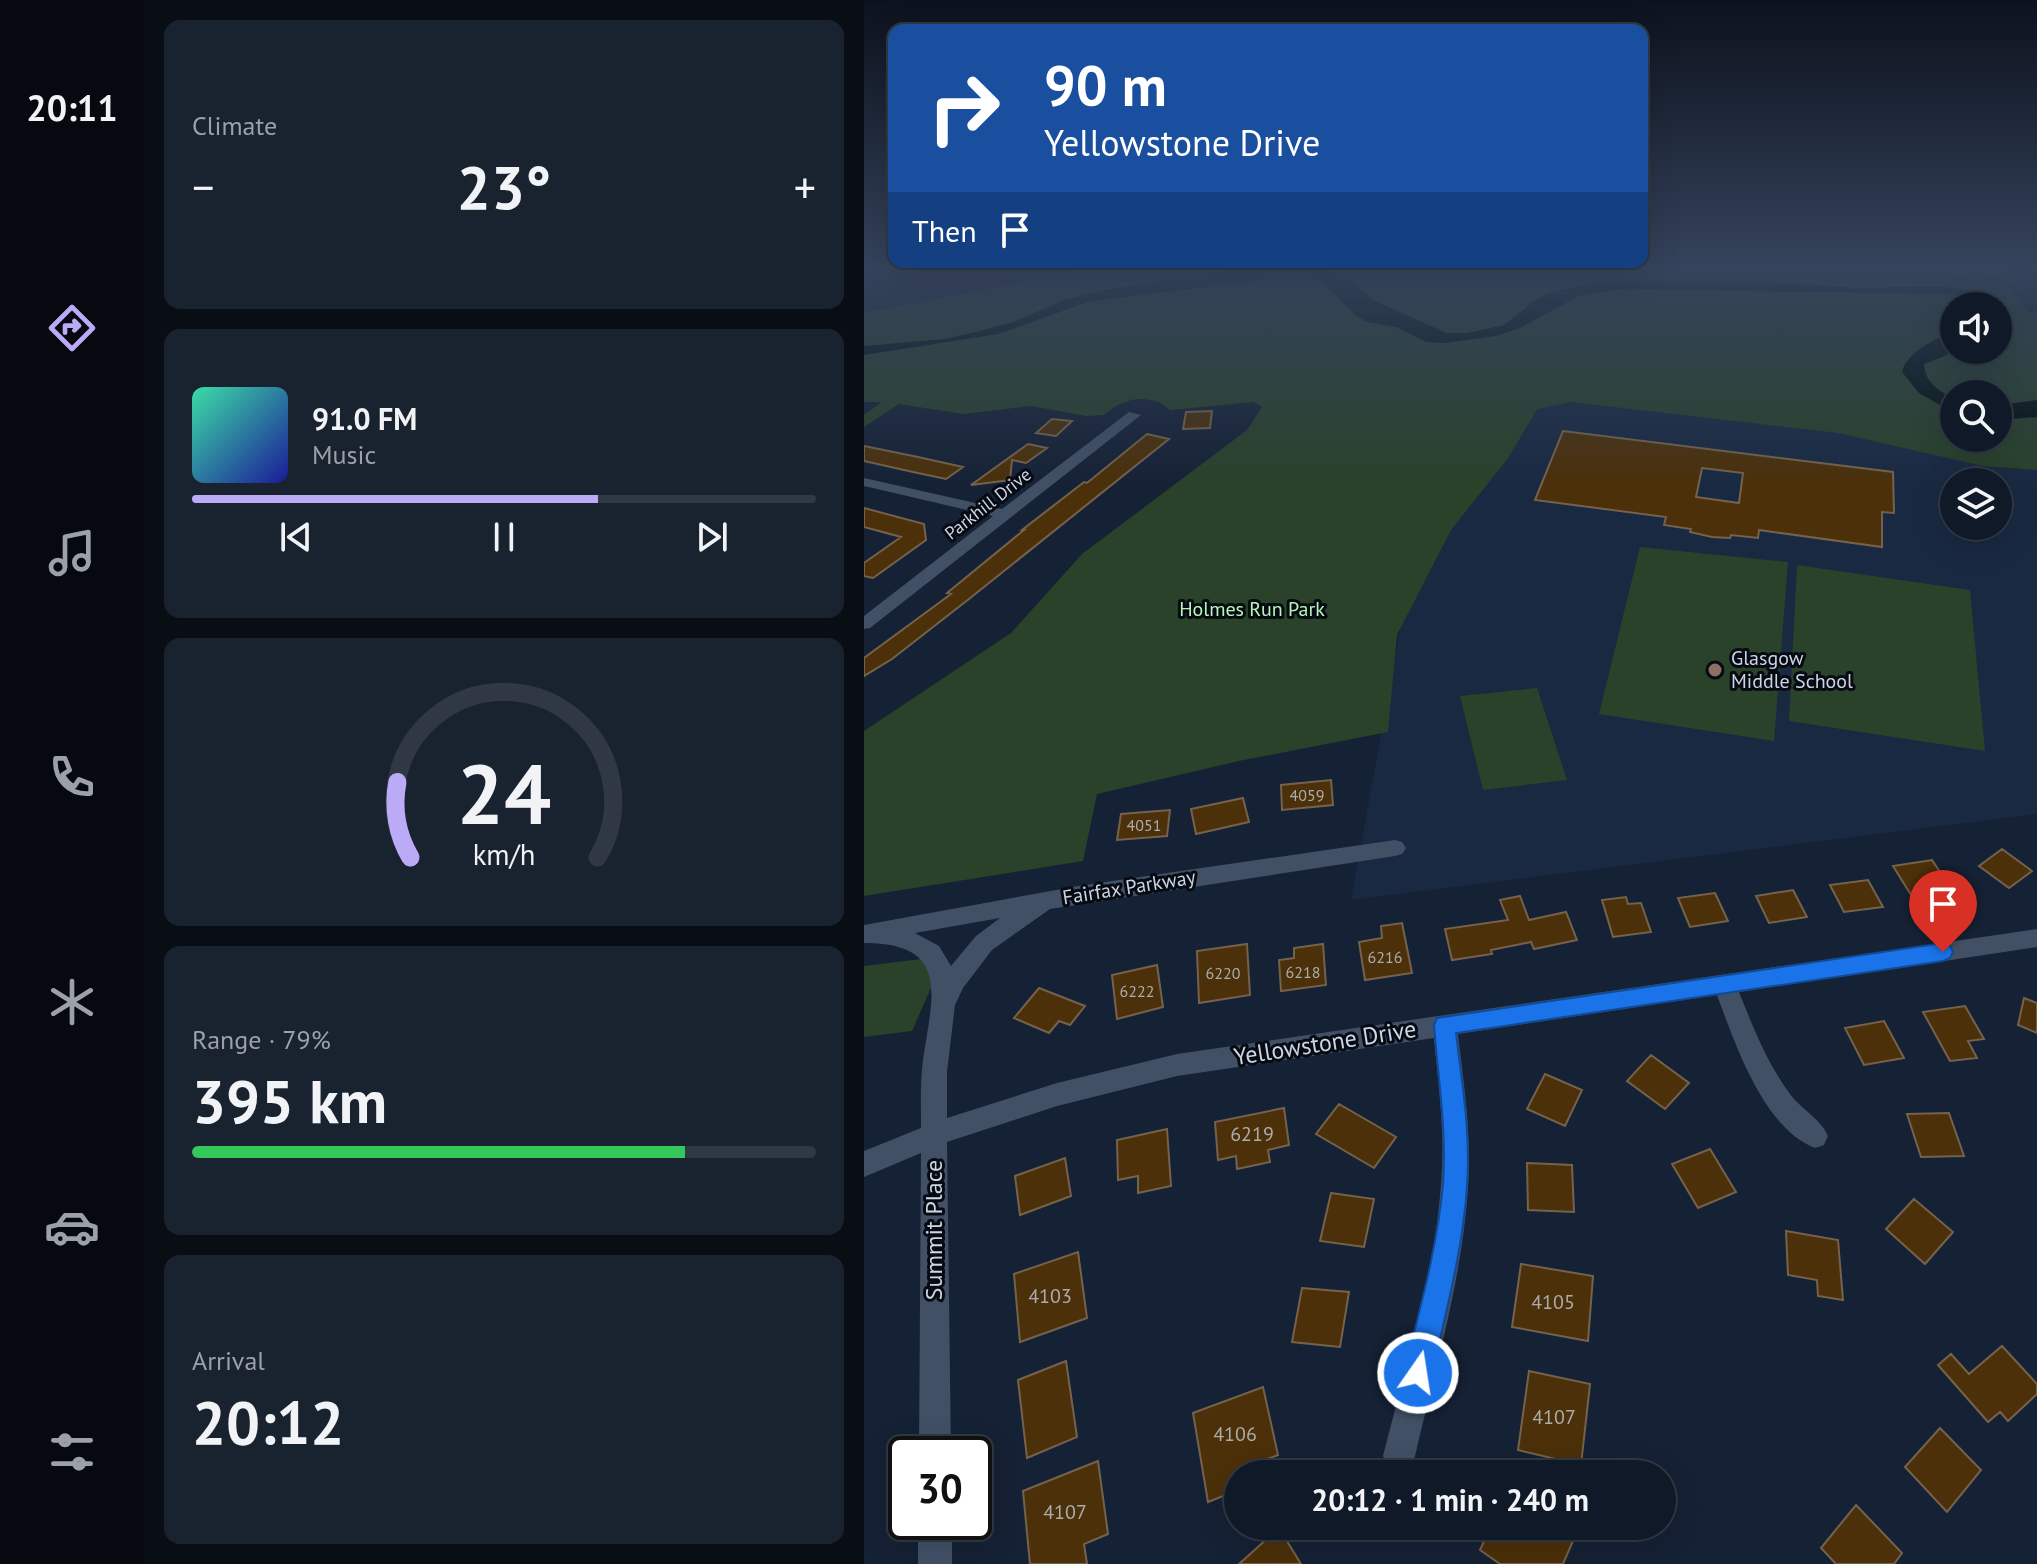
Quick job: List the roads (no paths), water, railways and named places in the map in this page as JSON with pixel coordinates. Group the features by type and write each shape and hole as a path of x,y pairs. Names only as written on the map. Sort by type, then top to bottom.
{"street":[{"name":"Parkhill Drive","path":"864,624 1134,415"},
{"path":"864,482 1007,515"},
{"name":"Fairfax Parkway","path":"864,933 1078,895 1395,848"},
{"name":"Summit Place","path":"943,1006 952,983 986,940 1034,909 1078,895"},
{"name":"Summit Place","path":"864,933 898,936 916,942 931,953 940,967 945,986 934,1072 935,1436"},
{"name":"Yellowstone Drive","path":"864,1164 934,1134 1022,1103 1100,1081 1177,1065 2037,938"},
{"path":"1724,984 1766,1085 1782,1107 1815,1136"},
{"path":"1399,1456 1444,1264 1455,1186 1456,1140 1445,1025"},
{"path":"935,1540 935,1564"}],"place":[{"name":"Glasgow Middle School","path":"1715,670"}],"park label":[{"name":"Holmes Run Park","path":"1252,609"}]}
